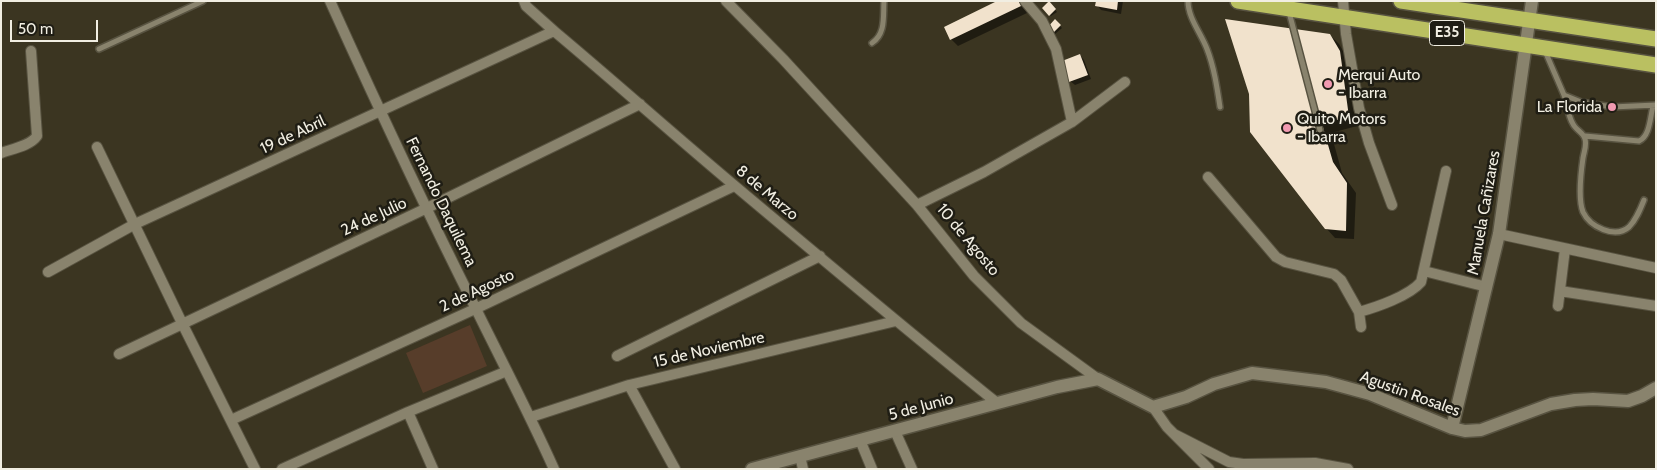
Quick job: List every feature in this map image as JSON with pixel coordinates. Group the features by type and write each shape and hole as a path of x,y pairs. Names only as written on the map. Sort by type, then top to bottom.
{"highway":[{"name":"E35","path":"1238,1 1656,65"},
{"name":"E35","path":"1401,1 1656,39"}],"street":[{"name":"Fernando Daquilema","path":"330,1 380,111 475,309 531,416 554,469"},
{"name":"8 de Marzo","path":"524,1 526,6 554,31 734,186 997,403"},
{"name":"10 de Agosto","path":"726,1 783,59 917,204 974,276 1021,323 1098,379 1152,407 1174,434 1209,469"},
{"path":"1025,1 1042,21 1056,49 1072,122"},
{"path":"1343,1 1344,18 1359,108 1369,143 1392,205"},
{"name":"Manuela Cañizares","path":"1452,428 1499,234 1532,1"},
{"name":"19 de Abril","path":"48,272 135,224 554,31"},
{"path":"1,153 29,143 37,136 31,51"},
{"path":"917,204 984,172 1072,122 1125,82"},
{"name":"24 de Julio","path":"119,354 427,208 640,104"},
{"path":"97,147 255,469"},
{"path":"1359,312 1375,308 1416,288 1421,282 1446,171"},
{"path":"1208,177 1276,257 1285,262 1334,274 1341,280 1359,312 1361,327"},
{"name":"2 de Agosto","path":"231,420 475,309 734,186"},
{"path":"1499,234 1656,268"},
{"path":"1558,306 1565,249"},
{"path":"617,356 820,256"},
{"path":"1424,271 1487,287"},
{"path":"1560,291 1656,306"},
{"name":"15 de Noviembre","path":"531,416 629,385 896,321"},
{"path":"282,469 408,412 507,371"},
{"name":"Agustin Rosales","path":"1152,407 1186,397 1214,384 1252,373 1344,386 1370,394 1452,428 1481,430 1551,404 1593,399 1628,401 1656,388"},
{"name":"5 de Junio","path":"752,469 770,467 800,456 997,403 1078,382 1098,379"},
{"path":"629,385 675,469"},
{"path":"408,412 433,469"},
{"path":"895,431 912,469"},
{"path":"1174,434 1229,462 1244,464 1315,463 1348,469"},
{"path":"860,440 872,469"},
{"path":"800,456 803,469"}],"lane":[{"path":"99,49 203,1"},
{"path":"872,43 878,39 882,31 884,1"},
{"path":"1188,1 1188,9 1213,65 1220,107"},
{"path":"1288,9 1320,130"},
{"path":"1544,48 1564,95 1574,126 1585,136 1639,141 1647,134 1654,106 1612,107 1580,102 1564,95"},
{"path":"1585,136 1586,141 1581,170 1581,203 1583,213 1591,222 1598,228 1610,231 1624,230 1638,215 1644,200"}],"shaded area":[{"path":"470,325 487,366 423,393 406,353"}],"building":[{"path":"997,1 1019,1 1021,6 950,40 944,27"},
{"path":"1049,1 1056,9 1049,16 1042,8"},
{"path":"1096,1 1118,1 1117,10 1095,6"},
{"path":"1055,19 1061,25 1052,34 1047,28"},
{"name":"Quito Motors - Ibarra","path":"1225,19 1330,34 1340,51 1349,117 1322,124 1333,162 1347,183 1346,231 1325,229 1250,132 1249,94"},
{"path":"1080,54 1088,75 1069,82 1062,61"}],"place":[{"name":"Merqui Auto - Ibarra","path":"1328,84"},
{"name":"La Florida","path":"1612,107"},
{"name":"Quito Motors - Ibarra","path":"1287,128"}]}
